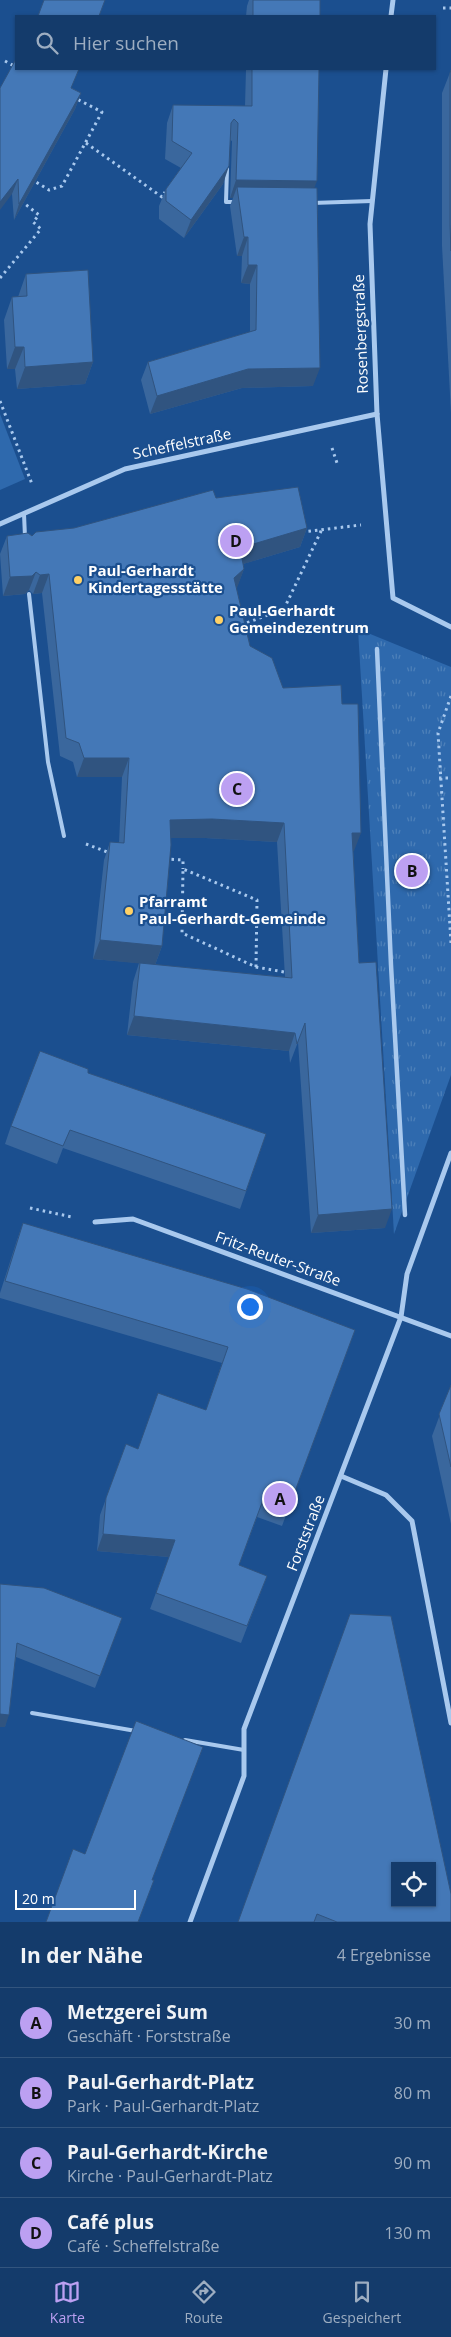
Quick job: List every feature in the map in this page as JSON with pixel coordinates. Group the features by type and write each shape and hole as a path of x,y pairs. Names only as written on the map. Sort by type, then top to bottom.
{"street":[{"path":"391,15 393,0"},
{"name":"Rosenbergstraße","path":"386,70 370,224 377,414 393,598 451,627"},
{"name":"Scheffelstraße","path":"0,524 125,469 377,414"},
{"path":"377,649 391,966 405,1215"},
{"name":"Forststraße","path":"190,1922 244,1776 244,1729 401,1317 407,1274 451,1153"},
{"name":"Fritz-Reuter-Straße","path":"95,1222 133,1219 451,1336"},
{"path":"341,1476 386,1495 412,1521 451,1723"}],"lane":[{"path":"227,159 226,202 244,202"},
{"path":"309,203 372,201"},
{"path":"24,514 25,542"},
{"path":"29,594 48,762 64,836"},
{"path":"32,1713 146,1733"},
{"path":"175,1738 244,1750"}],"path":[{"path":"444,8 451,8"},
{"path":"4,61 15,66"},
{"path":"24,176 49,190 62,186 86,143 102,112 69,94"},
{"path":"86,143 162,197 167,190"},
{"path":"0,278 41,229 33,222 39,214 16,197"},
{"path":"0,401 30,478"},
{"path":"297,533 361,524"},
{"path":"234,628 284,609 322,529"},
{"path":"451,696 438,733 439,778 451,943"},
{"path":"439,778 451,778"},
{"path":"64,836 118,856"},
{"path":"164,859 183,860 182,933 256,966 284,972"},
{"path":"183,869 257,900 256,966"},
{"path":"30,1208 95,1222"}],"green space":[{"path":"0,414 25,479 0,490"},
{"path":"358,629 451,667 451,1075 394,1234"}],"building":[{"path":"44,0 105,0 99,15 38,15"},
{"path":"253,0 320,0 320,15 253,15"},
{"path":"15,61 15,70 79,70 71,88 81,93 19,204 18,179 0,202 0,88"},
{"path":"252,70 319,70 317,181 236,180 238,123 234,119 231,123 229,166 191,220 166,201 166,189 192,153 172,141 173,105 252,106"},
{"path":"451,70 451,251 450,73"},
{"path":"237,187 317,188 320,368 248,369 157,396 148,362 256,330 257,265 248,265 248,237 244,237"},
{"path":"88,270 93,362 25,367 24,347 15,347 12,297 27,296 26,274"},
{"path":"298,487 307,528 240,548 244,569 234,578 250,646 272,658 283,688 341,685 342,704 358,704 361,833 352,833 359,963 376,962 392,1209 318,1215 305,1023 297,1044 295,1033 134,1016 140,963 292,978 284,823 212,819 170,820 171,845 162,946 100,940 110,842 124,843 129,758 84,758 79,743 66,738 49,574 40,575 36,572 32,576 10,577 7,536 28,533 32,536 36,532 74,528 213,490 216,498"},
{"path":"40,1051 88,1069 88,1073 266,1134 246,1191 70,1130 63,1146 11,1126"},
{"path":"23,1223 247,1289 355,1330 288,1510 263,1500 239,1565 267,1576 247,1626 156,1593 175,1540 103,1534 106,1498 126,1444 138,1449 158,1393 206,1410 228,1347 5,1281"},
{"path":"451,1385 451,1467 439,1414"},
{"path":"0,1584 44,1588 122,1618 100,1676 17,1643 9,1715 0,1714"},
{"path":"350,1614 391,1616 451,1894 451,1922 337,1922 317,1914 314,1922 238,1922"},
{"path":"136,1721 203,1747 138,1922 46,1922 73,1849 85,1854"}],"place":[{"name":"Café plus","path":"236,541"},
{"name":"Paul-Gerhardt Kindertagesstätte","path":"78,580"},
{"name":"Paul-Gerhardt Gemeindezentrum","path":"219,620"},
{"name":"Paul-Gerhardt-Kirche","path":"237,789"},
{"name":"Paul-Gerhardt-Platz","path":"412,871"},
{"name":"Pfarramt Paul-Gerhardt-Gemeinde","path":"129,911"},
{"name":"Metzgerei Sum","path":"280,1499"}]}
